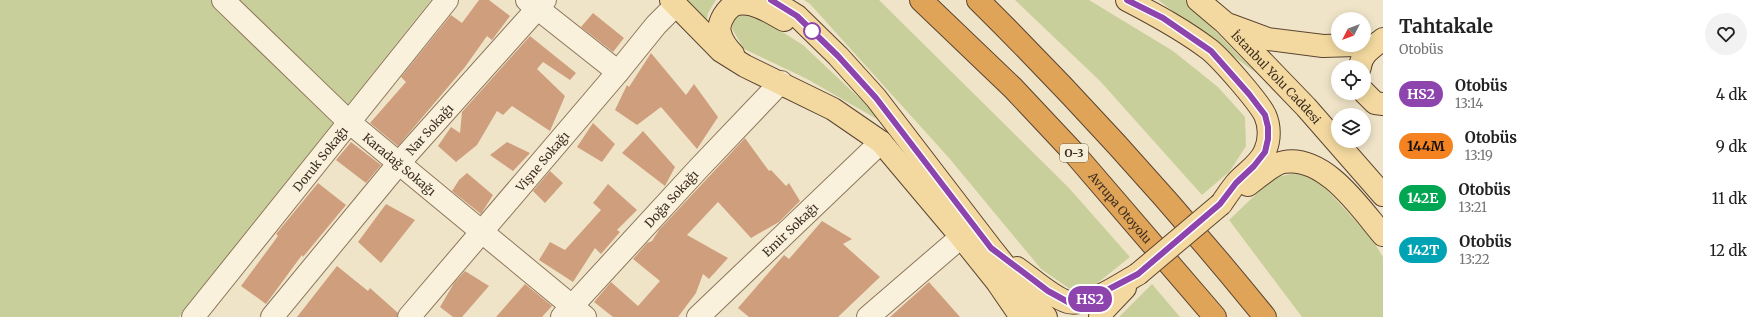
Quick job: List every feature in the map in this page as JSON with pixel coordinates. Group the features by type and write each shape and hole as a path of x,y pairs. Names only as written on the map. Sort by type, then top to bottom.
{"highway":[{"name":"Avrupa Otoyolu","path":"921,0 1013,88 1074,153 1215,317"},
{"path":"978,0 1037,59 1148,179 1265,317"}],"main road":[{"path":"771,0 797,16 838,56 876,98 1046,317"},
{"path":"1127,0 1163,18 1211,51 1249,94 1265,115 1268,127 1268,139 1265,152 1254,166 1236,183 1220,204"},
{"name":"İstanbul Yolu Caddesi","path":"1198,0 1224,22 1306,107 1383,195"},
{"path":"673,3 721,51 745,66 781,82 833,109 881,142 961,237 997,282 1021,317"},
{"path":"745,66 726,47 719,31 723,17 728,10 738,4 757,6 787,22 838,56"},
{"path":"1224,22 1268,39 1331,46"},
{"path":"1371,42 1383,39"},
{"path":"1361,60 1383,39"},
{"path":"1371,99 1375,103 1383,104"},
{"path":"1100,317 1104,310 1138,274 1220,204 1282,162 1299,162 1310,165 1343,187 1383,235"},
{"path":"991,248 1048,291 1068,302 1084,302 1138,274"}],"street":[{"name":"Karadağ Sokağı","path":"223,0 349,122 481,232 573,314"},
{"name":"Doruk Sokağı","path":"193,317 447,0"},
{"path":"537,3 618,72"},
{"name":"Nar Sokağı","path":"272,317 399,163 537,3"},
{"name":"Vişne Sokağı","path":"409,317 618,72 673,3"},
{"name":"Doğa Sokağı","path":"573,314 781,82"},
{"name":"Emir Sokağı","path":"698,317 881,142"},
{"path":"868,317 961,237"}],"green space":[{"path":"0,0 431,0 179,317 0,317"},
{"path":"685,0 716,0 708,13 706,26"},
{"path":"804,0 879,0 1069,188 1130,257 1090,289 1070,289 1041,269 949,158 810,4"},
{"path":"1015,0 1089,0 1173,51 1218,87 1245,117 1246,146 1230,171 1202,195 1100,81"},
{"path":"1158,0 1185,0 1256,73"},
{"path":"754,14 803,45 889,126 807,79 744,49 731,27 736,16"},
{"path":"1295,173 1318,180 1372,239 1383,257 1383,317 1302,317 1229,220 1273,178"},
{"path":"1152,284 1180,317 1119,317"}],"building":[{"path":"479,0 489,0 510,16 492,40 487,36 465,67 398,146 370,123 406,82 401,77 451,15 462,23"},
{"path":"593,13 624,38 613,52 581,27"},
{"path":"530,36 576,73 570,80 543,62 537,69 565,96 550,131 512,106 503,115 497,111 477,145 456,162 438,146 451,127 460,133 462,112"},
{"path":"651,53 686,95 694,84 718,117 697,149 661,107 637,125 615,110 627,85 629,87"},
{"path":"593,123 615,144 602,162 577,147"},
{"path":"643,131 675,167 665,186 622,153"},
{"path":"745,138 769,171 771,170 786,186 789,183 800,201 779,222 751,238 718,202 687,235 728,258 709,279 703,274 696,293 678,317 613,317 594,302 611,282 638,306 660,281 633,259 647,243 652,241 659,230"},
{"path":"351,142 381,165 366,183 336,160"},
{"path":"507,142 530,153 513,171 490,155"},
{"path":"550,171 563,183 545,203 533,191"},
{"path":"467,173 493,195 481,214 452,191 459,180"},
{"path":"318,183 346,205 303,257 302,255 266,304 241,286 278,236 276,234"},
{"path":"608,184 637,210 617,230 620,232 601,254 595,248 573,282 539,260 550,242 565,250 601,210 593,203"},
{"path":"386,204 415,220 381,263 358,242"},
{"path":"822,221 852,239 843,244 880,277 838,317 749,317 738,308 784,255 789,259"},
{"path":"337,266 368,291 370,288 398,313 397,317 297,317"},
{"path":"465,271 489,286 462,317 453,317 440,307 454,283"},
{"path":"929,282 960,317 890,317"},
{"path":"525,284 552,306 542,317 496,317"}],"bus line":[{"name":"HS2","path":"771,0 797,16 838,56 876,98 991,248 1048,291 1068,302 1084,302 1103,294 1138,274 1220,204 1236,183 1254,166 1265,152 1268,139 1268,127 1265,115 1249,94 1211,51 1163,18 1127,0"}]}
